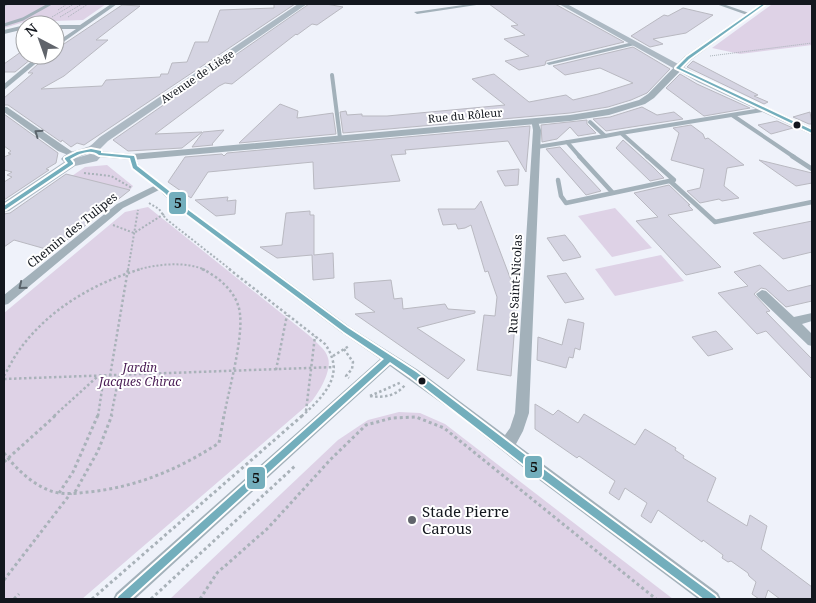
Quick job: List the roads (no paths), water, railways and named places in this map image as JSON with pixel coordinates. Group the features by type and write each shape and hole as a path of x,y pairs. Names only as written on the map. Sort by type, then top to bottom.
{"main road":[{"name":"Avenue de Liège","path":"95,152 104,139 304,4"},
{"path":"562,4 678,68 762,110 812,132"},
{"path":"4,208 74,163 91,159 95,152"}],"street":[{"path":"65,39 114,4"},
{"path":"417,12 480,4"},
{"path":"719,4 749,14"},
{"name":"Rue du Rôleur","path":"95,152 132,157 590,116 634,106 649,98 691,56 764,4"},
{"path":"65,27 80,28"},
{"path":"549,63 633,44"},
{"path":"4,88 30,65"},
{"path":"4,109 61,149 74,163"},
{"name":"Rue Saint-Nicolas","path":"507,445 516,431 522,413 537,130 534,121"},
{"path":"132,157 135,167 198,219 341,326 414,374 712,599"},
{"name":"Chemin des Tulipes","path":"4,301 124,203 160,186"},
{"path":"762,294 812,341"},
{"path":"792,322 812,317"},
{"path":"122,599 390,358"}],"lane":[{"path":"4,24 22,19 50,4"},
{"path":"332,76 340,138"},
{"path":"536,147 762,110"},
{"path":"732,115 812,169"},
{"path":"590,122 605,136"},
{"path":"558,180 561,196 566,203 674,180 621,133"},
{"path":"567,142 612,192"},
{"path":"670,181 715,222 812,202"}],"place":[{"name":"Stade Pierre Carous","path":"412,520"}],"park label":[{"name":"Jardin Jacques Chirac","path":"140,374"}]}
